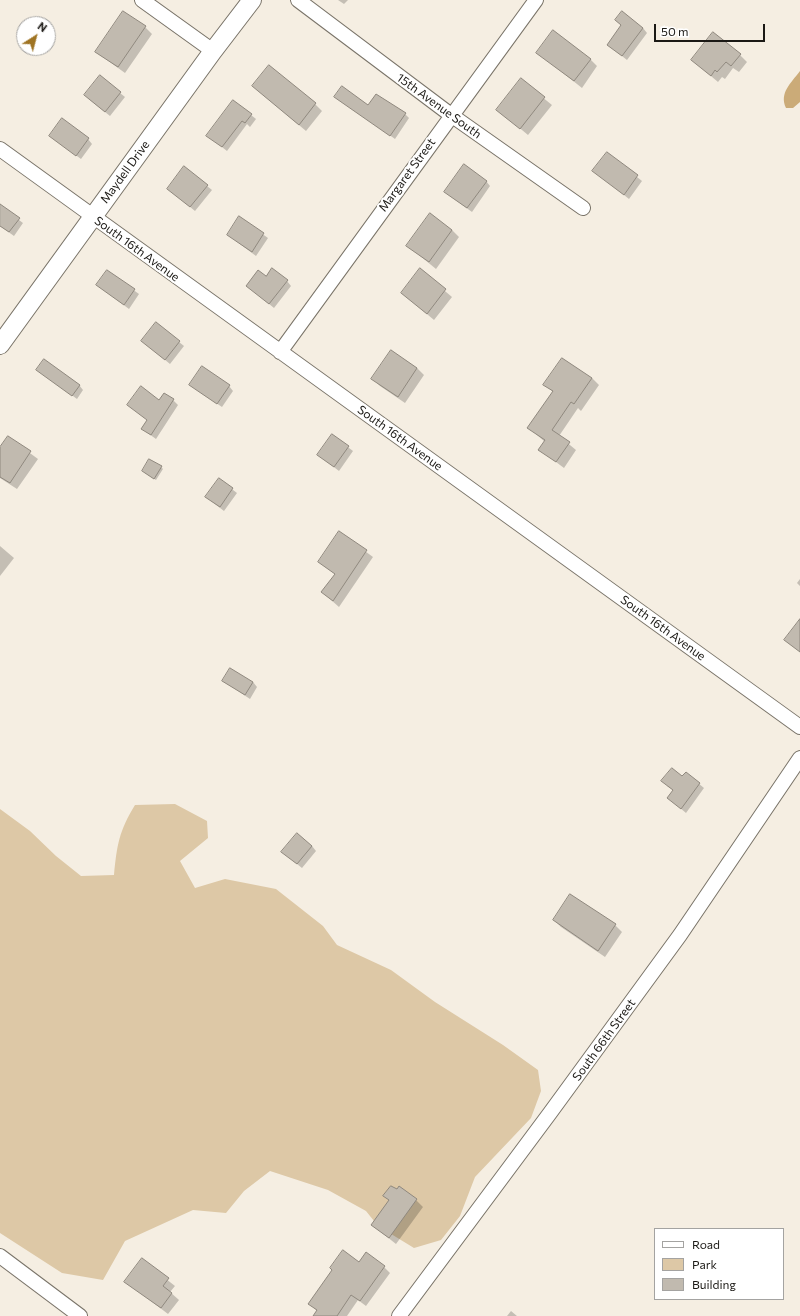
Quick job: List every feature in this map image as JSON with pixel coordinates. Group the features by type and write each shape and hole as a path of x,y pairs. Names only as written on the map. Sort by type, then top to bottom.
{"street":[{"path":"142,0 213,52"},
{"name":"Maydell Drive","path":"0,345 252,0"},
{"name":"15th Avenue South","path":"298,0 451,115 583,208"},
{"name":"Margaret Street","path":"280,352 536,0"},
{"name":"South 16th Avenue","path":"0,149 800,727"},
{"name":"South 66th Street","path":"399,1316 680,935 800,758"},
{"path":"0,1256 80,1316"}],"green space":[{"path":"175,804 207,821 208,838 180,861 195,888 225,879 276,889 323,926 337,945 391,970 435,1002 503,1045 538,1070 541,1091 531,1118 475,1177 460,1216 441,1240 414,1248 378,1226 366,1211 328,1190 270,1171 244,1191 226,1213 193,1210 125,1241 103,1280 62,1273 0,1233 0,809 30,831 56,856 81,876 114,875 116,855 122,831 135,805"}],"shaded area":[{"path":"800,71 800,102 793,108 786,108 784,103 785,93"}],"building":[{"path":"123,11 146,26 118,67 95,52"},
{"path":"622,11 643,28 622,56 607,45 621,25 615,20"},
{"path":"553,30 591,59 574,81 536,53"},
{"path":"713,32 741,54 731,66 726,62 717,72 715,70 711,76 691,60"},
{"path":"269,65 316,103 299,125 252,86"},
{"path":"100,75 121,92 105,112 84,95"},
{"path":"521,78 545,97 520,129 496,110"},
{"path":"342,86 368,105 376,94 406,113 390,136 334,97"},
{"path":"233,100 252,114 245,123 242,121 222,147 206,136"},
{"path":"62,118 89,138 76,156 49,136"},
{"path":"607,152 638,175 624,195 592,171"},
{"path":"464,164 487,181 467,208 444,192"},
{"path":"184,166 208,185 190,207 167,189"},
{"path":"0,204 20,218 9,232 0,226"},
{"path":"430,213 452,230 429,262 406,246"},
{"path":"239,216 264,233 252,252 227,235"},
{"path":"272,268 288,280 269,304 246,286 258,270 266,276"},
{"path":"420,268 446,289 427,314 401,293"},
{"path":"107,270 135,289 124,305 96,285"},
{"path":"156,322 180,341 165,360 141,341"},
{"path":"391,350 417,368 398,397 371,379"},
{"path":"562,358 592,378 574,404 571,402 552,430 570,442 556,462 538,450 545,440 527,428 553,391 543,385"},
{"path":"44,359 80,385 72,396 36,370"},
{"path":"202,366 230,385 217,404 189,385"},
{"path":"141,386 159,400 164,393 174,399 151,435 141,429 147,420 127,405"},
{"path":"332,434 349,446 334,467 317,455"},
{"path":"8,436 31,451 10,483 0,477 0,447"},
{"path":"149,459 162,466 154,479 142,471"},
{"path":"219,478 233,488 220,507 205,497"},
{"path":"339,531 367,550 333,601 321,592 335,574 318,562"},
{"path":"800,619 800,652 784,640"},
{"path":"230,668 253,682 245,695 222,681"},
{"path":"672,768 682,776 686,772 700,783 681,809 667,798 673,790 661,781"},
{"path":"297,833 312,846 297,864 281,852"},
{"path":"570,894 616,924 598,951 553,920"},
{"path":"391,1186 397,1189 399,1186 417,1199 389,1238 371,1225 389,1200 383,1196"},
{"path":"343,1250 359,1262 366,1252 385,1266 360,1301 351,1295 337,1316 313,1316 317,1310 308,1304 332,1270 330,1268"},
{"path":"142,1258 169,1278 163,1286 172,1293 161,1308 124,1282"}]}
